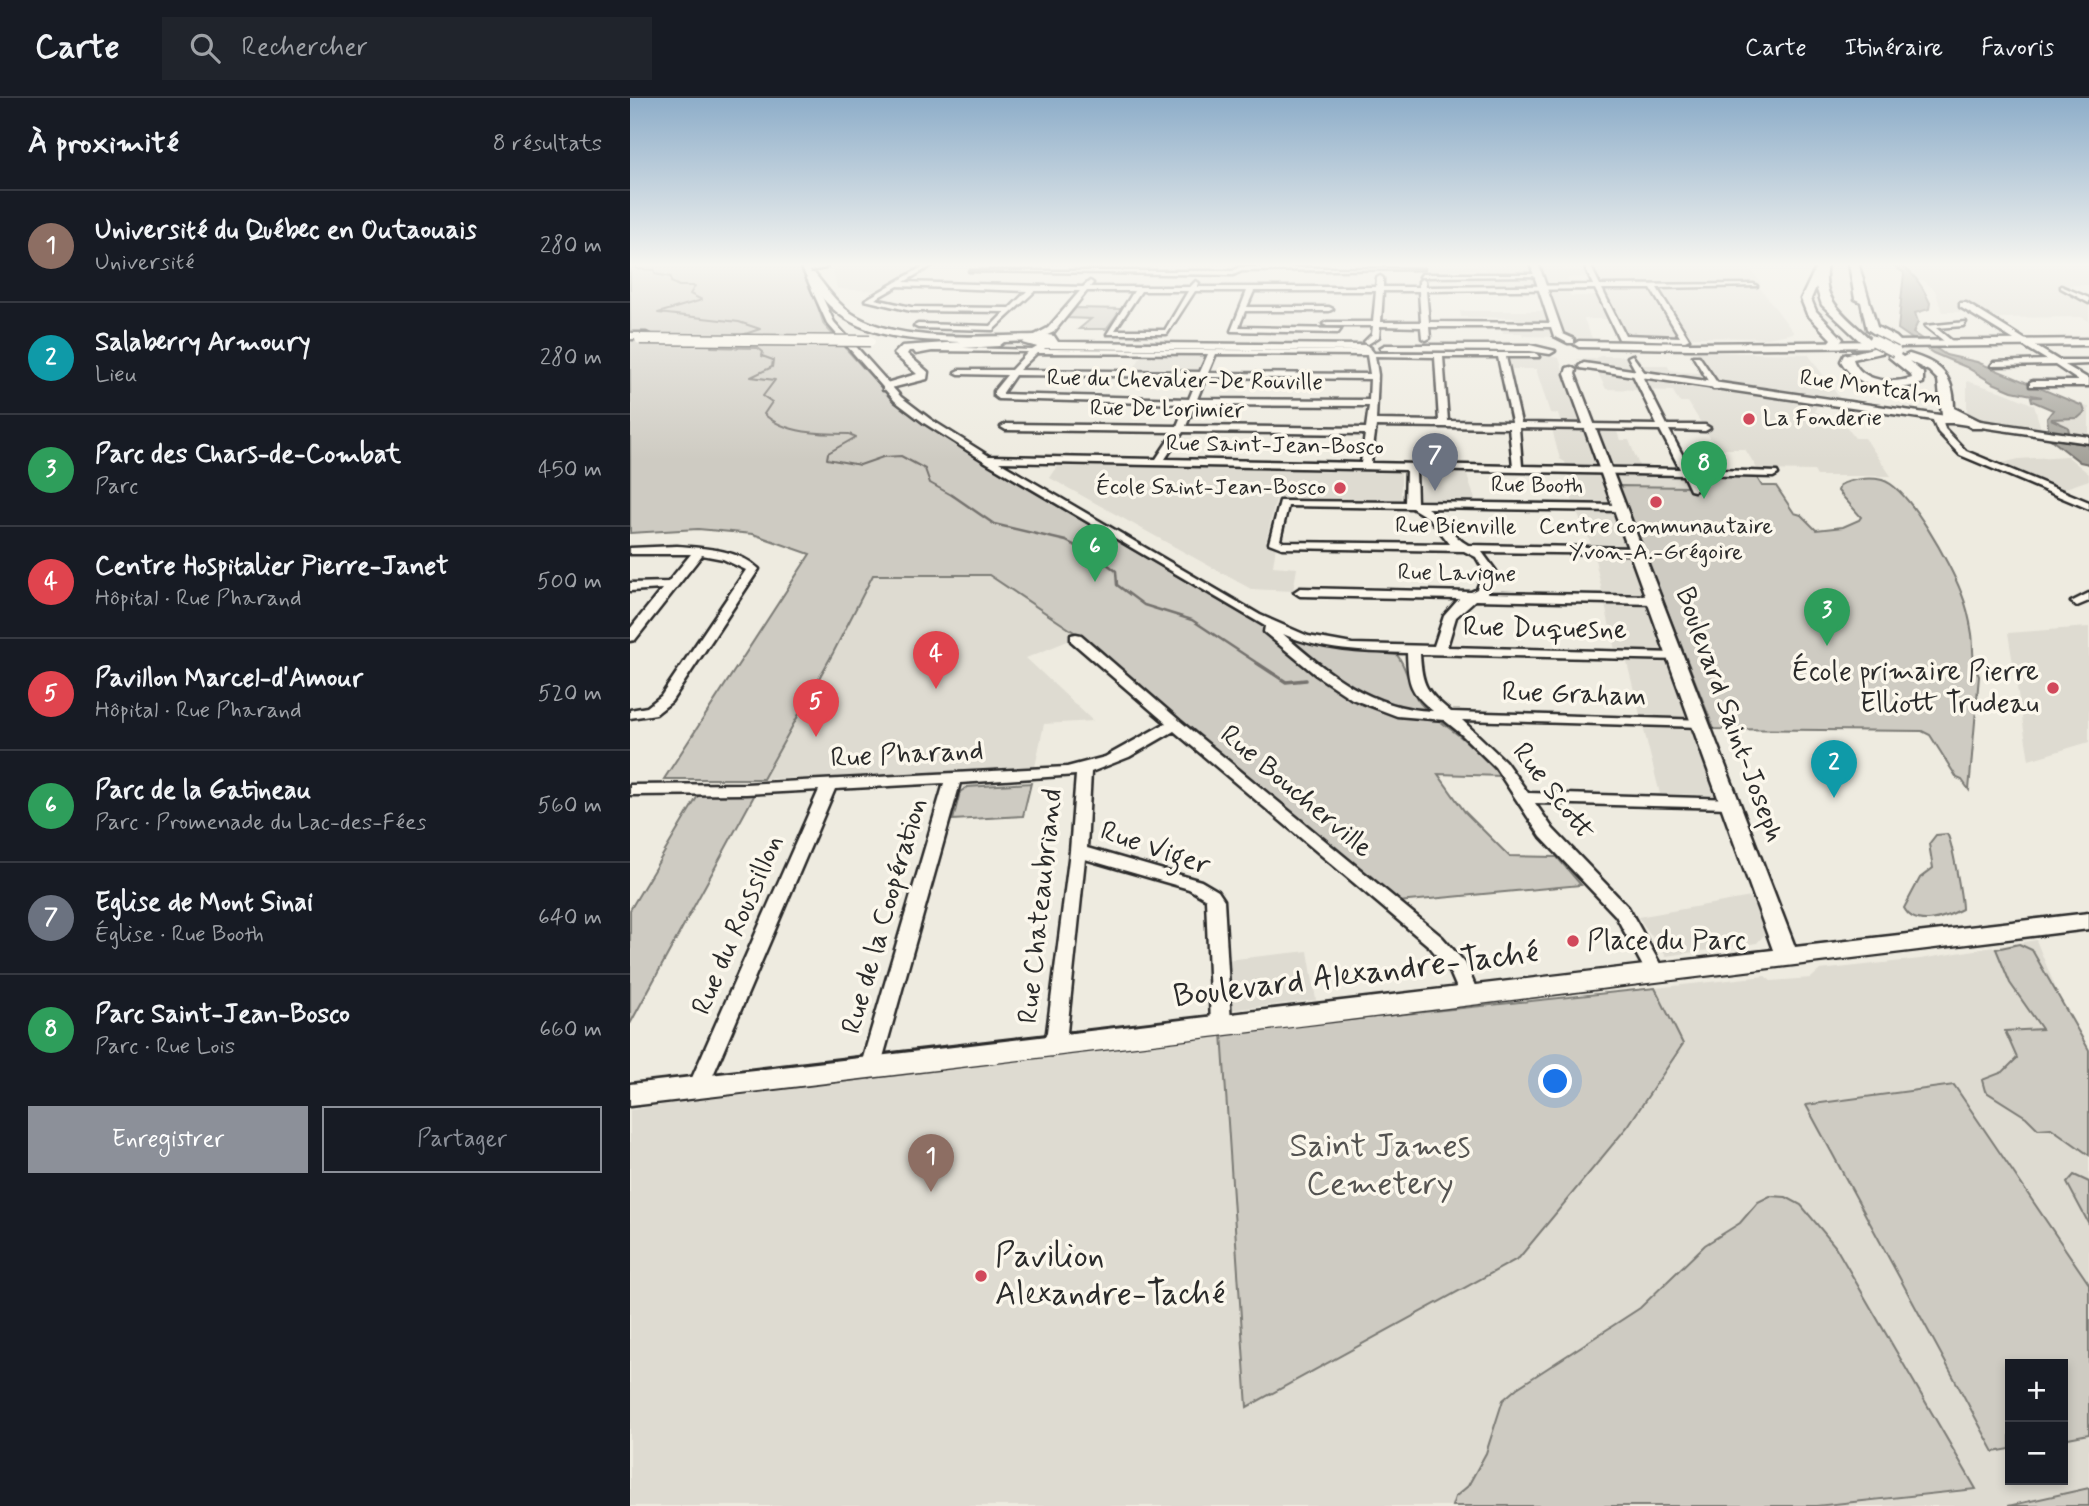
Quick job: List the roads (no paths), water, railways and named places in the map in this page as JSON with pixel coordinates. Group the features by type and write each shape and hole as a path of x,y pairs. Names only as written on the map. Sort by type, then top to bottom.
{"highway":[{"path":"888,329 923,336 1039,343"},
{"path":"1828,329 1837,338 1833,344"},
{"path":"1856,329 1870,341 1901,347 1919,380 1901,384 1871,380 1854,374 1847,361 1849,356 1858,352 1901,347"},
{"path":"1859,329 1870,341"},
{"path":"1872,329 1944,379 1950,391 1945,416 1977,425"},
{"path":"636,337 1039,343"},
{"path":"872,340 979,339"},
{"path":"887,387 923,376 900,354 903,349 922,345 999,343"}],"main road":[{"name":"Boulevard Saint-Joseph","path":"1557,329 1569,356 1590,427 1787,956"},
{"path":"1569,356 1681,342 1704,346 1833,344 1901,347"},
{"path":"1039,343 1530,348 1569,356 1935,345 2089,344"},
{"path":"1935,345 2028,345"},
{"path":"1376,347 1404,354"},
{"name":"Rue Montcalm","path":"1569,356 1604,371 1945,416"},
{"name":"Rue Montcalm","path":"1977,425 2089,440"},
{"name":"Boulevard Alexandre-Taché","path":"630,1095 1052,1047 1655,971 2089,921"}],"street":[{"path":"836,329 887,387 912,410 987,459 1256,618"},
{"path":"1012,373 1051,329"},
{"path":"1112,329 1110,331 1137,333 1168,329"},
{"path":"1334,329 1344,331"},
{"path":"1365,467 1378,329"},
{"path":"1425,329 1426,338"},
{"path":"1498,329 1500,338"},
{"path":"1618,329 1622,337 1681,342"},
{"path":"1674,329 1681,342"},
{"path":"1932,329 1949,343"},
{"path":"2002,329 2089,383"},
{"path":"916,352 1039,343 1213,352 1376,347"},
{"path":"1158,463 1181,430 1213,352"},
{"path":"1404,354 1536,355"},
{"path":"1439,354 1444,424"},
{"path":"1501,354 1515,426 1513,429 1518,470"},
{"path":"1632,357 1663,428 1694,488"},
{"path":"1696,358 1716,387"},
{"path":"1994,364 2089,362"},
{"path":"959,372 1373,377"},
{"name":"Rue du Chevalier-De Rouville","path":"1012,373 998,391 998,396 1193,402 1372,403"},
{"path":"2033,384 2089,383"},
{"path":"1945,416 1947,437 1965,454 2089,506"},
{"name":"Rue De Lorimier","path":"1006,427 1181,430 1444,424 1705,428"},
{"name":"Rue Saint-Jean-Bosco","path":"987,459 1773,474"},
{"path":"1411,468 1410,502 1434,517 1454,542 1480,555 1490,571 1482,591 1465,600 1450,616 1439,651"},
{"name":"Rue Booth","path":"1275,543 1284,503 1621,509"},
{"name":"Rue Bienville","path":"1275,543 1637,551"},
{"path":"630,551 718,554 753,569 663,703 651,711 630,713"},
{"path":"632,632 698,552"},
{"path":"630,587 671,585"},
{"name":"Rue Lavigne","path":"1300,592 1655,600"},
{"name":"Rue Duquesne","path":"1256,618 1296,635 1352,648 1676,657"},
{"name":"Rue Graham","path":"1256,618 1333,683 1356,698 1385,710 1404,714 1701,723"},
{"name":"Rue Boucherville","path":"1076,638 1436,942 1458,968 1469,995"},
{"name":"Rue Scott","path":"1413,651 1416,688 1500,764 1547,833 1622,912 1655,971"},
{"name":"Rue Pharand","path":"630,790 830,786 1084,770 1128,752 1175,724"},
{"name":"Rue Chateaubriand","path":"1052,1047 1057,1032 1078,850 1084,770"},
{"name":"Rue de la Coopération","path":"870,1068 953,779"},
{"name":"Rue du Roussillon","path":"698,1087 830,786"},
{"path":"1523,798 1730,803"},
{"name":"Rue Viger","path":"1078,850 1195,885 1212,895 1215,900 1221,1024"}],"waterway":[{"path":"742,335 759,329"},
{"path":"714,342 711,347 758,348 763,352 762,356 773,360 772,367 751,377 775,380 763,396 772,402 764,414 773,421 804,432 849,434 856,437 828,453 827,459 860,465 883,457 901,456 925,469 930,483 954,497"},
{"path":"954,497 994,524 1066,541 1098,557 1116,571 1117,585 1144,605 1192,620 1260,665"},
{"path":"1257,663 1286,682 1306,680"}],"place":[{"name":"La Fonderie","path":"1749,419"},
{"name":"École Saint-Jean-Bosco","path":"1340,488"},
{"name":"Eglise de Mont Sinai","path":"1435,491"},
{"name":"Parc Saint-Jean-Bosco","path":"1704,499"},
{"name":"Centre communautaire Yvon-A.-Grégoire","path":"1656,502"},
{"name":"Parc de la Gatineau","path":"1095,582"},
{"name":"Parc des Chars-de-Combat","path":"1827,646"},
{"name":"École primaire Pierre Elliott Trudeau","path":"2053,688"},
{"name":"Centre Hospitalier Pierre-Janet","path":"936,689"},
{"name":"Pavillon Marcel-d'Amour","path":"816,737"},
{"name":"Salaberry Armoury","path":"1834,798"},
{"name":"Place du Parc","path":"1573,941"},
{"name":"Université du Québec en Outaouais","path":"931,1192"},
{"name":"Pavilion Alexandre-Taché","path":"981,1276"}],"park label":[{"name":"Saint James Cemetery","path":"1380,1166"}]}
